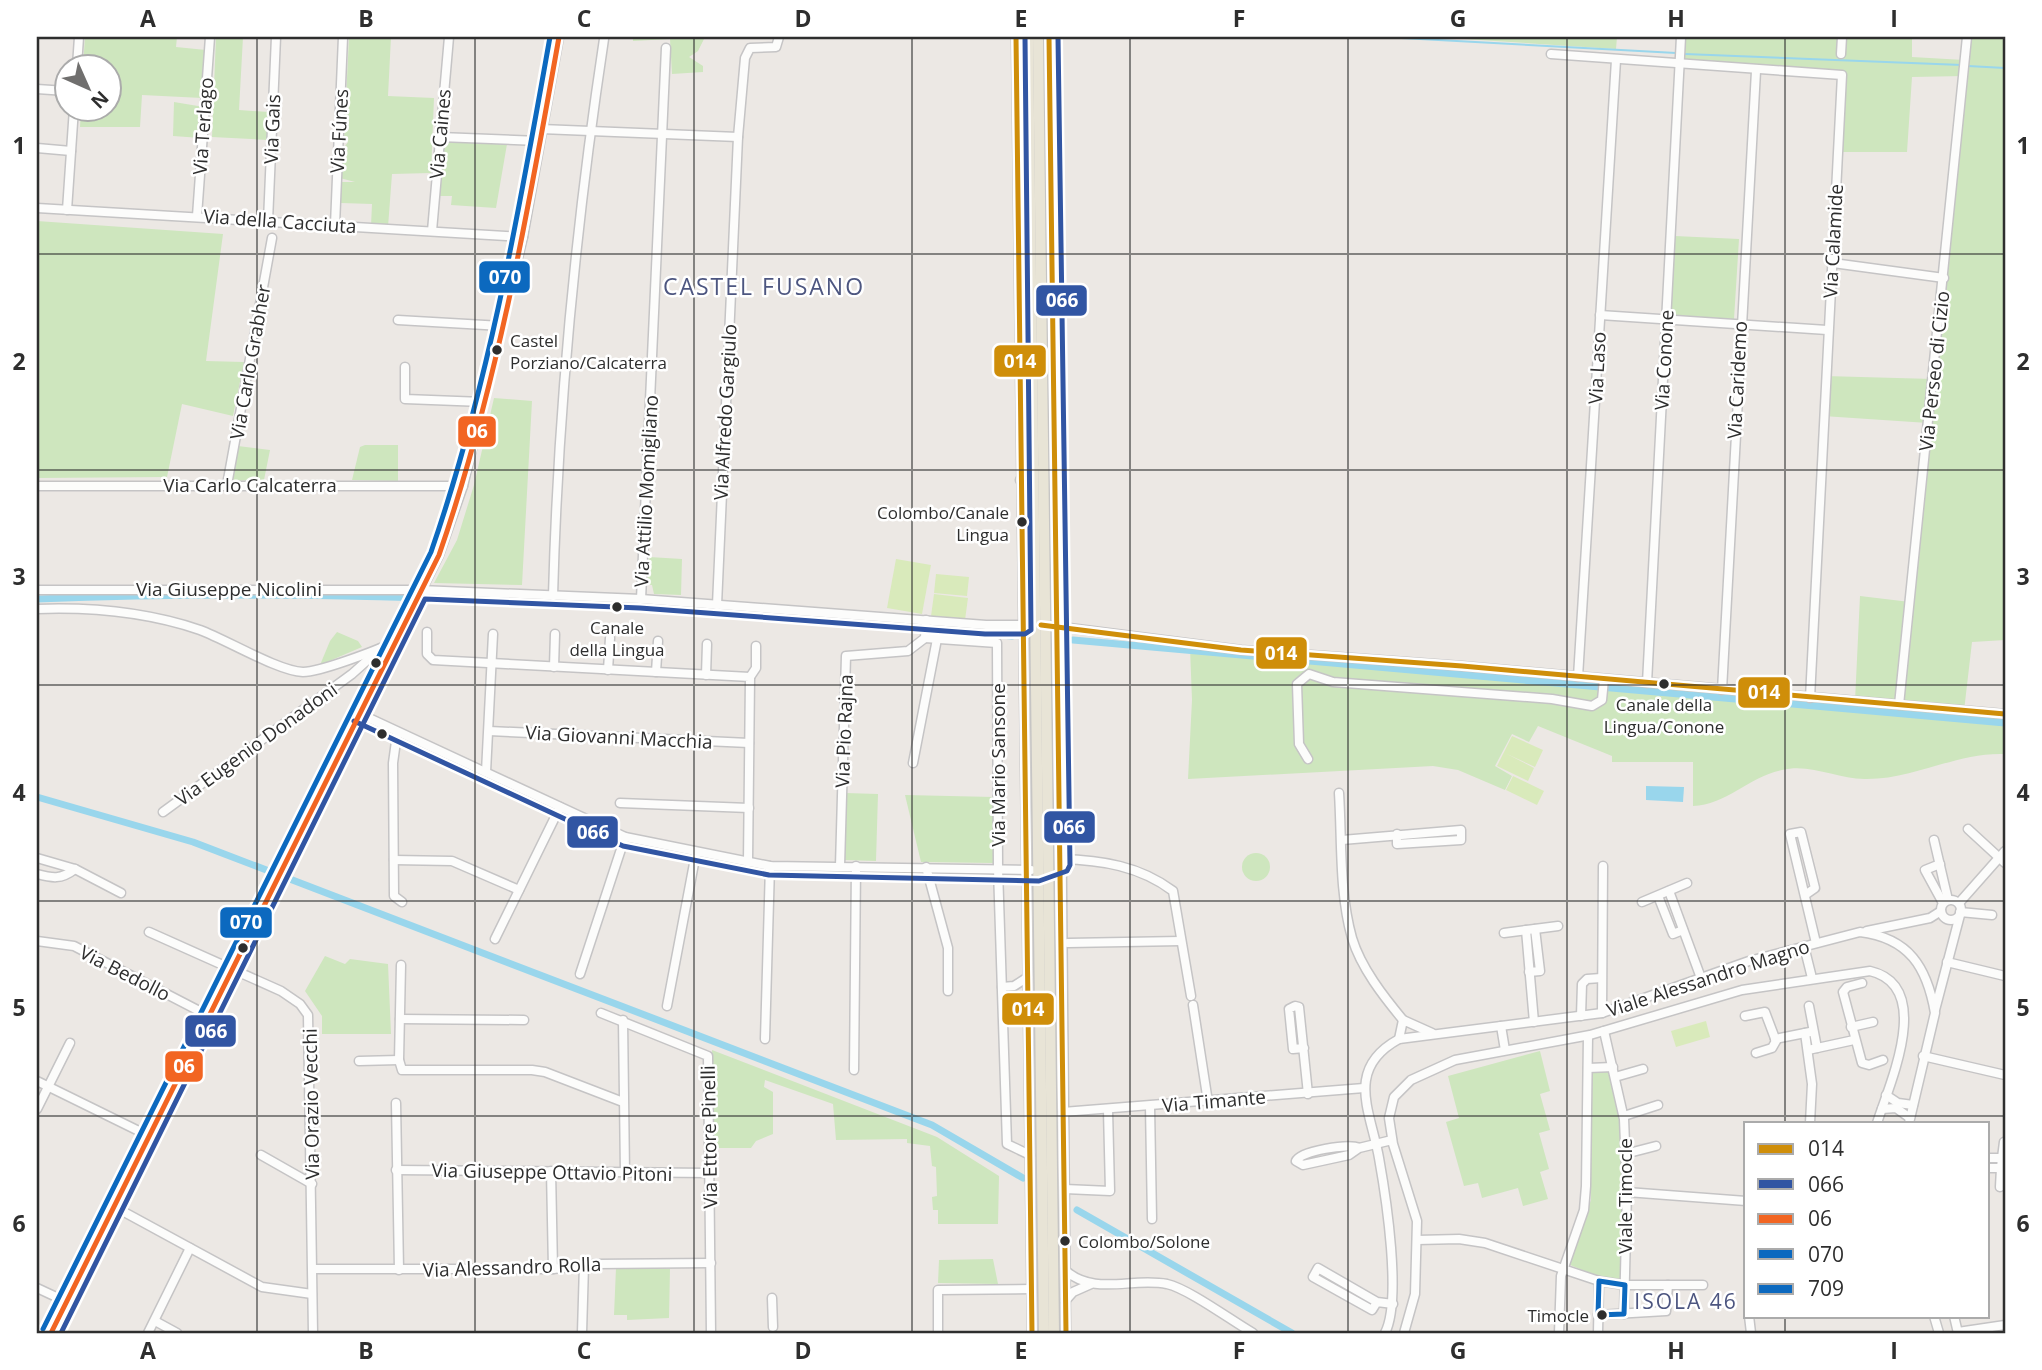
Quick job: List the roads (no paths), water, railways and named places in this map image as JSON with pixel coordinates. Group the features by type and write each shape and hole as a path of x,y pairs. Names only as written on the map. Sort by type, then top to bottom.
{"main road":[{"path":"1028,37 1035,625 1044,872 1054,1333"},
{"path":"1038,37 1035,625 1048,792 1044,872 1044,1333"},
{"path":"1021,480 1034,468"}],"street":[{"name":"Via Terlago","path":"197,216 210,37"},
{"name":"Via Gais","path":"268,221 276,37"},
{"name":"Via Fúnes","path":"335,225 343,37"},
{"name":"Via Caines","path":"432,232 449,37"},
{"path":"51,1333 439,555 463,486 523,237 559,37"},
{"name":"Via Alfredo Gargiulo","path":"716,605 738,137 747,52 753,47 776,47 779,37"},
{"path":"1016,37 1021,480 1035,625 1026,869 1032,1333"},
{"path":"1049,37 1061,777 1066,1333"},
{"path":"1841,54 1842,37"},
{"name":"Via Perseo di Cizio","path":"1899,705 1967,37"},
{"path":"552,596 556,466 567,331 590,130 604,39"},
{"name":"Via Conone","path":"1647,683 1681,41"},
{"name":"Via Attilio Momigliano","path":"641,599 666,48"},
{"name":"Via Calamide","path":"1551,54 1756,71 1842,75 1810,698"},
{"name":"Via Laso","path":"1578,677 1616,60"},
{"name":"Via Caridemo","path":"1722,690 1740,323 1756,71"},
{"path":"67,210 73,122"},
{"path":"541,128 738,137"},
{"path":"440,137 539,141"},
{"path":"37,148 71,151"},
{"name":"Via della Cacciuta","path":"37,208 523,237"},
{"name":"Via Carlo Grabher","path":"227,485 272,239"},
{"path":"1833,263 1944,278"},
{"path":"1600,315 1827,330"},
{"path":"398,320 502,326"},
{"path":"405,368 405,399 483,402"},
{"name":"Via Carlo Calcaterra","path":"37,486 463,486"},
{"name":"Via Giuseppe Nicolini","path":"37,590 419,592 641,599 926,622 1035,625 1241,650 2005,714"},
{"path":"37,609 92,608 151,618 197,629 285,667 303,671 329,667 394,642"},
{"path":"925,637 926,622"},
{"path":"427,632 427,654 433,660 750,677"},
{"path":"486,772 493,635"},
{"path":"554,667 555,635"},
{"name":"Via Mario Sansone","path":"925,637 997,643 998,869 1007,1144 1030,1155"},
{"name":"Via Pio Rajna","path":"840,866 846,656 908,651 925,637"},
{"path":"608,670 610,638"},
{"path":"913,763 937,639"},
{"path":"656,672 658,641"},
{"path":"706,674 707,643"},
{"path":"748,862 750,677 755,668 756,646"},
{"name":"Via Eugenio Donadoni","path":"163,812 380,649"},
{"path":"1308,759 1299,744 1297,684 1309,674 1333,682 1552,699 1592,706 1600,703 1604,682"},
{"path":"358,713 397,734 625,837 696,853 771,866 1026,869 1044,872 1061,862 1113,863 1166,886 1173,891 1208,1102"},
{"name":"Via Giovanni Macchia","path":"489,731 749,743"},
{"path":"397,734 393,763 394,897 402,902"},
{"path":"1048,792 1061,777"},
{"path":"1339,793 1343,892 1353,940 1371,977 1403,1020 1435,1034"},
{"path":"620,803 749,808"},
{"path":"495,939 560,807"},
{"path":"1940,864 1925,870 1950,920 2003,857 1968,829"},
{"path":"1342,840 1397,834 1461,830 1461,840 1397,844 1397,834"},
{"path":"1805,895 1815,888 1801,831 1790,834 1816,943"},
{"path":"580,974 625,837"},
{"path":"1934,840 1940,864 1944,905"},
{"path":"667,1006 696,853"},
{"path":"37,858 75,869 121,893"},
{"path":"394,860 452,861 519,890"},
{"path":"765,1039 771,866"},
{"path":"854,1070 856,866"},
{"path":"1602,1013 1603,866"},
{"path":"926,867 948,948 948,991"},
{"path":"37,874 53,878 66,876 75,869"},
{"path":"1642,902 1687,883"},
{"path":"1669,891 1701,978"},
{"path":"1658,895 1673,934 1683,930"},
{"path":"1944,905 1992,915"},
{"name":"Viale Alessandro Magno","path":"1399,1039 1602,1013 1804,946 1930,918 1944,905"},
{"path":"1909,1121 1960,910"},
{"path":"1504,933 1558,926"},
{"path":"1531,930 1529,972 1534,1021"},
{"name":"Via Orazio Vecchi","path":"149,932 285,993 307,1013 311,1040 313,1333"},
{"path":"1860,932 1888,938 1909,953 1923,974 1935,1013"},
{"name":"Via Bedollo","path":"37,941 74,946 209,1016"},
{"path":"1068,943 1181,941"},
{"path":"1804,946 1812,978"},
{"path":"1947,962 2005,976"},
{"path":"401,965 399,1066 404,1071 545,1072 623,1102"},
{"name":"Viale Alessandro Magno","path":"1404,1333 1415,1294 1417,1240 1414,1206 1392,1140 1390,1105 1411,1080 1448,1062 1588,1036 1742,990 1870,971 1882,976 1894,987 1903,1010 1904,1032 1877,1122"},
{"path":"1002,987 1014,986 1028,977"},
{"path":"1581,1017 1582,984 1587,979 1601,978"},
{"path":"1862,983 1843,992 1854,1040 1862,1063 1869,1065 1883,1060"},
{"path":"1650,998 1657,1014"},
{"path":"1809,1006 1808,1050 1812,1084 1810,1122"},
{"path":"1299,1007 1308,1094"},
{"path":"1745,1016 1765,1012 1775,1039 1774,1047 1756,1053"},
{"name":"Via Ettore Pinelli","path":"601,1013 708,1056 711,1333"},
{"path":"400,1019 524,1020"},
{"path":"623,1020 625,1174"},
{"path":"1385,1333 1393,1304 1375,1143 1364,1088 1375,1059 1399,1039 1403,1020"},
{"path":"1851,1027 1873,1022"},
{"path":"1501,1026 1504,1050"},
{"name":"Viale Timocle","path":"1604,1031 1624,1116 1627,1192 1624,1314"},
{"path":"1775,1039 1810,1032"},
{"path":"1810,1032 1817,1048"},
{"name":"Viale Timocle","path":"1559,1333 1563,1266 1584,1210 1588,1036"},
{"path":"1808,1050 1854,1040"},
{"path":"37,1109 69,1044"},
{"path":"1923,1056 2005,1075"},
{"path":"359,1061 399,1060"},
{"path":"1588,1068 1613,1067"},
{"path":"1615,1077 1643,1069"},
{"path":"37,1081 149,1136"},
{"name":"Via Timante","path":"1063,1112 1364,1088"},
{"path":"1886,1095 1898,1103 1913,1105"},
{"path":"396,1103 399,1270"},
{"path":"1624,1116 1658,1105"},
{"path":"1150,1106 1152,1219"},
{"path":"1882,1109 1899,1108 1909,1121"},
{"path":"1065,1189 1111,1191 1108,1110"},
{"path":"1359,1147 1349,1156 1303,1166 1296,1161 1301,1155 1392,1140"},
{"path":"2000,1187 2004,1142"},
{"path":"1625,1154 1656,1146"},
{"path":"1031,1169 1042,1151"},
{"path":"261,1155 312,1184"},
{"path":"1990,1158 2002,1158"},
{"path":"1990,1168 2001,1168"},
{"name":"Via Giuseppe Ottavio Pitoni","path":"396,1170 709,1173"},
{"path":"551,1171 553,1269"},
{"path":"1627,1192 1744,1201"},
{"path":"113,1206 262,1287 312,1294"},
{"path":"1417,1240 1459,1239 1485,1243 1563,1266 1599,1281 1625,1285 1703,1285"},
{"path":"148,1333 190,1248"},
{"name":"Via Alessandro Rolla","path":"313,1269 553,1269 583,1265 710,1263"},
{"path":"582,1333 583,1265"},
{"path":"1377,1301 1372,1310 1313,1277 1318,1268 1377,1301 1393,1304"},
{"path":"1066,1271 1077,1280 1091,1284 1167,1284 1253,1333"},
{"path":"1598,1333 1599,1281"},
{"path":"1065,1301 1073,1292 1091,1284"},
{"path":"1598,1315 1665,1311 1668,1285"},
{"path":"37,1288 67,1302"},
{"path":"937,1333 938,1290 1032,1289"},
{"path":"772,1298 773,1327"},
{"path":"155,1321 177,1333"},
{"path":"1958,1333 2005,1325"}],"water":[{"path":"1646,786 1684,787 1683,802 1646,800"}],"waterway":[{"path":"1383,37 1676,53"},
{"path":"1685,54 1962,65"},
{"path":"1968,66 2005,68"},
{"path":"37,599 281,595 403,597 647,608 1012,636"},
{"path":"1073,640 2005,723"},
{"path":"37,797 193,842 932,1125 1023,1178"},
{"path":"1077,1210 1292,1333"}],"place":[{"name":"Castel Porziano/Calcaterra","path":"497,350"},
{"name":"Colombo/Canale Lingua","path":"1022,522"},
{"name":"Canale della Lingua","path":"617,607"},
{"name":"Canale della Lingua/Conone","path":"1664,684"},
{"name":"Colombo/Solone","path":"1065,1241"},
{"name":"Timocle","path":"1602,1315"}],"district":[{"name":"CASTEL FUSANO","path":"764,286"},
{"name":"ISOLA 46","path":"1686,1301"}]}
